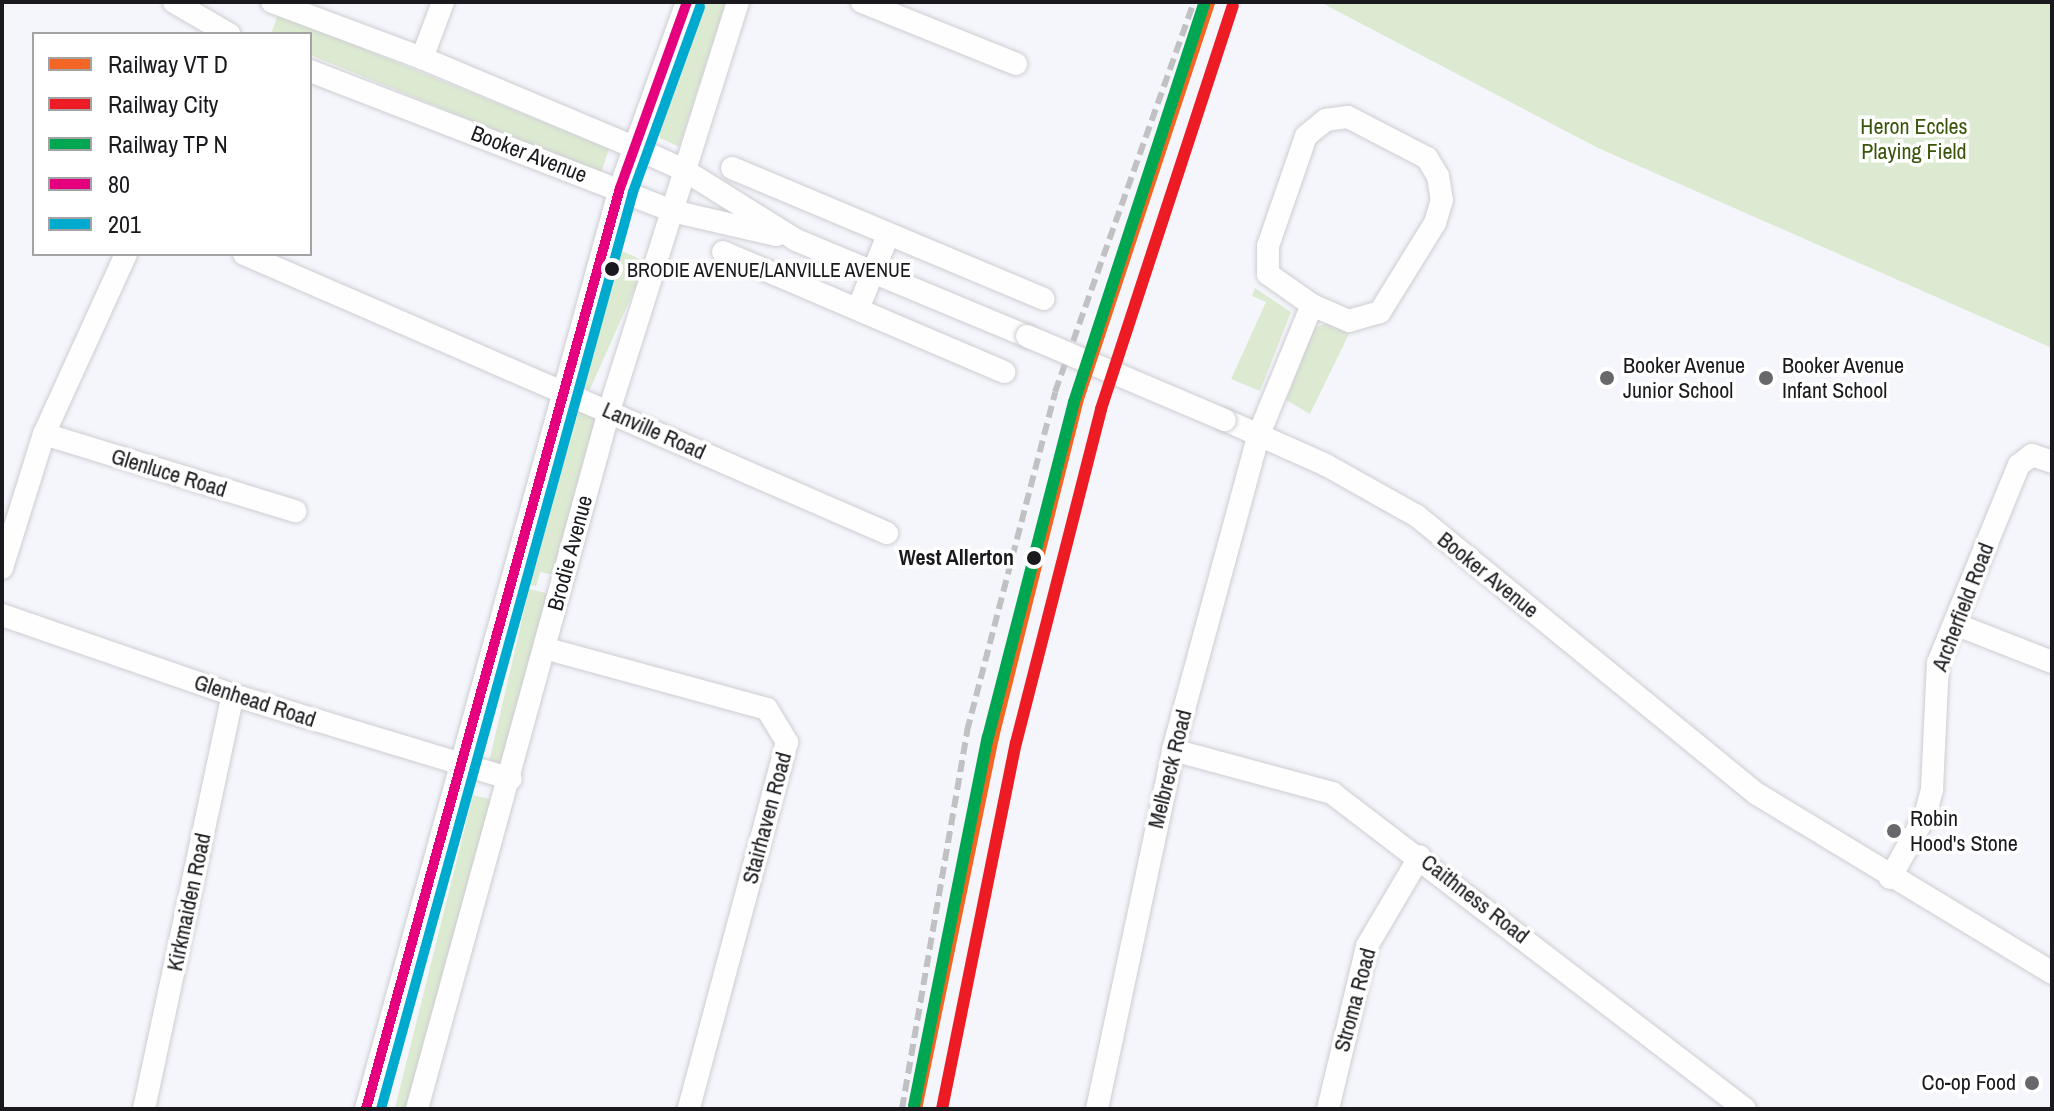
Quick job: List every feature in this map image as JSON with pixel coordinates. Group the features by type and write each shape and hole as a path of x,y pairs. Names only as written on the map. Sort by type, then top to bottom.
{"street":[{"path":"174,2 226,32"},
{"name":"Booker Avenue","path":"272,2 422,58 638,149 684,170 796,240"},
{"path":"422,58 443,2"},
{"path":"366,1109 620,188 638,149 687,2"},
{"name":"Brodie Avenue","path":"417,1109 511,779 609,411 738,2"},
{"path":"862,2 1016,64"},
{"name":"Booker Avenue","path":"312,72 620,188 672,211 796,240 1259,434 1417,516 1757,794 1890,878 2052,973"},
{"path":"1336,116 1348,117 1427,158 1438,176 1442,200 1435,223 1380,312 1349,321 1312,305 1268,274 1268,246 1302,142 1315,126 1336,116"},
{"path":"741,205 743,172 1044,299"},
{"path":"858,309 888,235"},
{"path":"723,252 1005,372"},
{"path":"2,568 44,434 125,256"},
{"name":"Lanville Road","path":"249,256 887,533"},
{"name":"Melbreck Road","path":"1097,1109 1173,750 1259,434 1312,305"},
{"name":"Glenluce Road","path":"44,434 295,511"},
{"name":"Archerfield Road","path":"1890,878 1925,816 1932,789 1938,663 2019,465 2032,455 2052,462"},
{"name":"Glenhead Road","path":"2,615 233,695 511,779"},
{"path":"1955,624 2052,662"},
{"name":"Stairhaven Road","path":"544,648 767,709 787,742 689,1109"},
{"name":"Kirkmaiden Road","path":"144,1109 233,695"},
{"name":"Caithness Road","path":"1173,750 1332,793 1420,856 1745,1109"},
{"name":"Stroma Road","path":"1328,1109 1367,946 1420,856"}],"green space":[{"path":"698,2 726,2 679,147 660,138 660,125"},
{"name":"Heron Eccles Playing Field","path":"1320,2 2052,2 2052,348 1598,148"},
{"path":"278,14 609,149 601,173 312,56 312,32 272,32"},
{"path":"622,251 647,262 590,390 565,379"},
{"path":"1255,288 1291,312 1260,391 1231,379 1266,302 1252,296"},
{"path":"1327,323 1349,334 1310,414 1286,400 1314,328"},
{"path":"579,409 599,417 553,575 540,572 536,586 530,585"},
{"path":"529,589 554,595 515,766 489,760"},
{"path":"473,795 497,801 420,1109 395,1109"}],"railway":[{"path":"902,1109 967,731 1055,392 1194,2"}],"transit line":[{"name":"80","path":"366,1109 620,188 687,2"},
{"path":"914,1106 988,737 1074,402 1205,2"},
{"path":"916,1109 993,737 1077,402 1209,2"},
{"name":"201","path":"381,1109 633,192 700,7"}],"rail line":[{"name":"City","path":"942,1109 1016,743 1101,409 1233,6"}],"place":[{"name":"BRODIE AVENUE/LANVILLE AVENUE","path":"612,269"},
{"name":"Booker Avenue Junior School","path":"1607,378"},
{"name":"Booker Avenue Infant School","path":"1766,378"},
{"name":"West Allerton","path":"1034,558"},
{"name":"Robin Hood's Stone","path":"1894,831"},
{"name":"Co-op Food","path":"2032,1083"}]}
